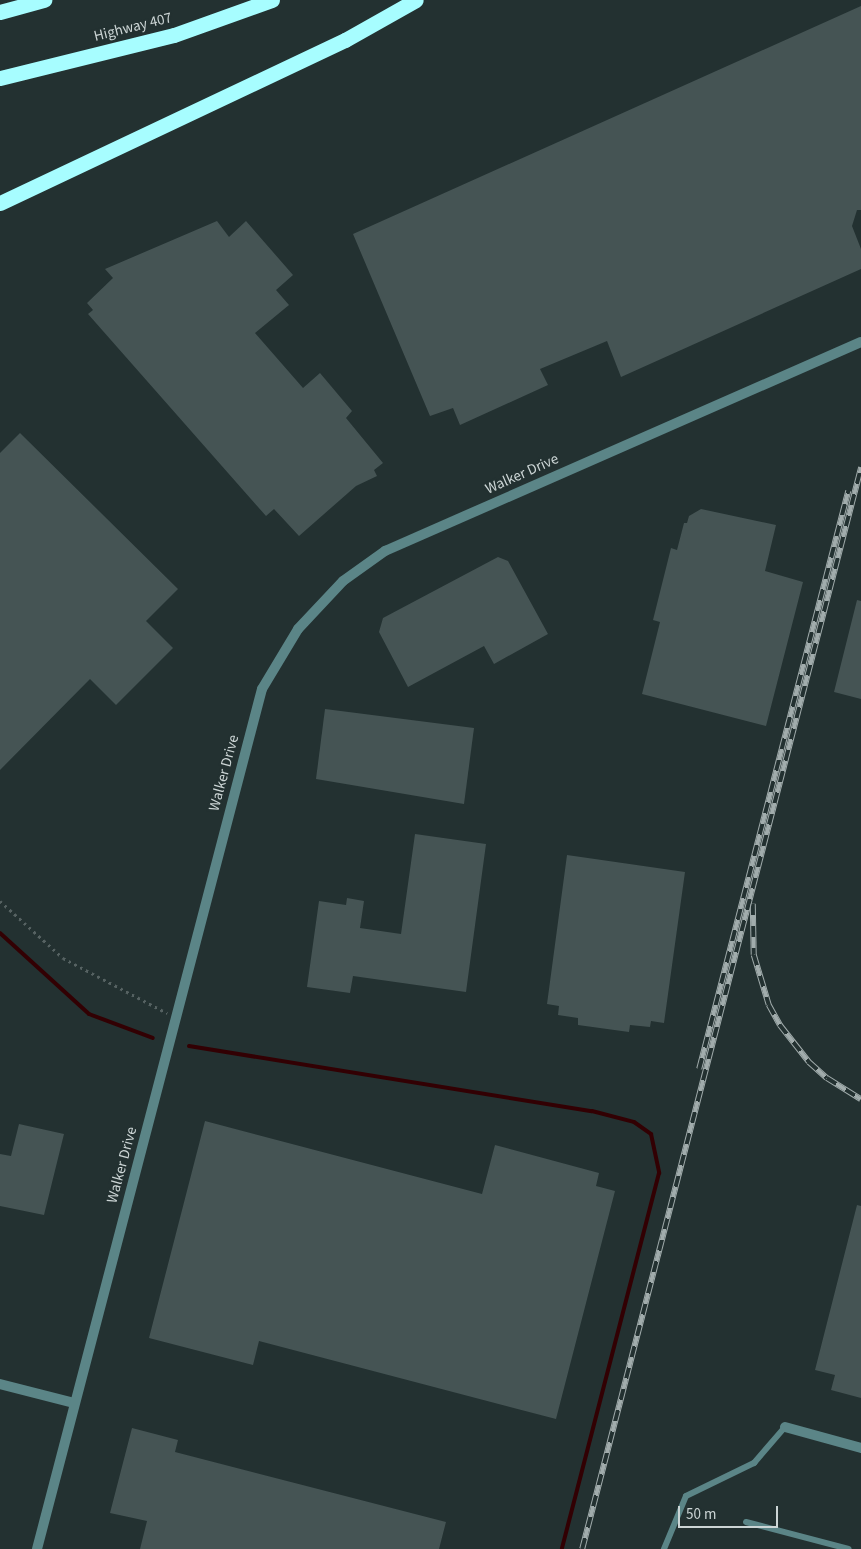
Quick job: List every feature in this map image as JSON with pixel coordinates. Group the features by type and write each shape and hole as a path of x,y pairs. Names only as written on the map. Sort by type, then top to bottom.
{"highway":[{"path":"0,12 44,0"},
{"name":"Highway 407","path":"0,78 174,35 272,0"},
{"path":"0,203 345,40 416,0"}],"street":[{"name":"Walker Drive","path":"38,1549 74,1403 177,1018 262,689 298,629 328,596 385,551 861,342"},
{"path":"0,1384 74,1403"},
{"path":"785,1427 861,1448"}],"lane":[{"path":"664,1549 686,1496 754,1463 785,1427"},
{"path":"746,1522 848,1549"}],"path":[{"path":"0,901 63,958 177,1018"}],"building":[{"path":"861,6 861,210 857,210 852,226 861,249 861,269 621,377 607,341 540,369 548,385 460,425 453,408 430,416 353,234"},
{"path":"217,221 229,237 246,221 293,275 276,290 289,305 255,333 303,388 320,373 352,411 346,418 383,463 374,470 377,476 356,486 299,536 274,509 266,516 88,314 93,310 87,303 113,278 105,269"},
{"path":"20,433 178,589 146,621 173,648 116,705 90,679 0,770 0,453"},
{"path":"701,509 776,525 765,571 803,582 766,726 642,694 660,622 653,620 671,548 677,550 684,523 687,523 689,516"},
{"path":"498,557 508,561 548,634 494,664 484,646 408,687 379,632 383,618"},
{"path":"857,600 861,601 861,699 834,692"},
{"path":"325,709 474,728 464,804 316,779"},
{"path":"415,834 486,844 466,992 353,976 350,993 307,987 319,901 346,905 347,898 364,901 360,928 401,934"},
{"path":"567,855 685,872 664,1023 651,1021 650,1027 630,1025 629,1032 578,1025 578,1018 558,1015 559,1006 547,1004"},
{"path":"205,1121 482,1194 495,1145 599,1173 596,1186 615,1191 556,1419 259,1341 253,1365 149,1338"},
{"path":"19,1124 64,1134 44,1215 0,1206 0,1154 11,1156"},
{"path":"857,1205 861,1206 861,1398 831,1390 835,1375 815,1370"},
{"path":"132,1428 178,1440 175,1452 446,1522 439,1549 140,1549 147,1521 110,1513"}],"waterway":[{"path":"0,933 89,1014 153,1038"},
{"path":"189,1046 592,1111 634,1122 651,1134 659,1173 562,1549"}],"railway":[{"path":"582,1549 861,467"},
{"path":"699,1069 848,491"},
{"path":"753,904 754,955 769,1005 780,1025 809,1062 827,1078 861,1099"}]}
